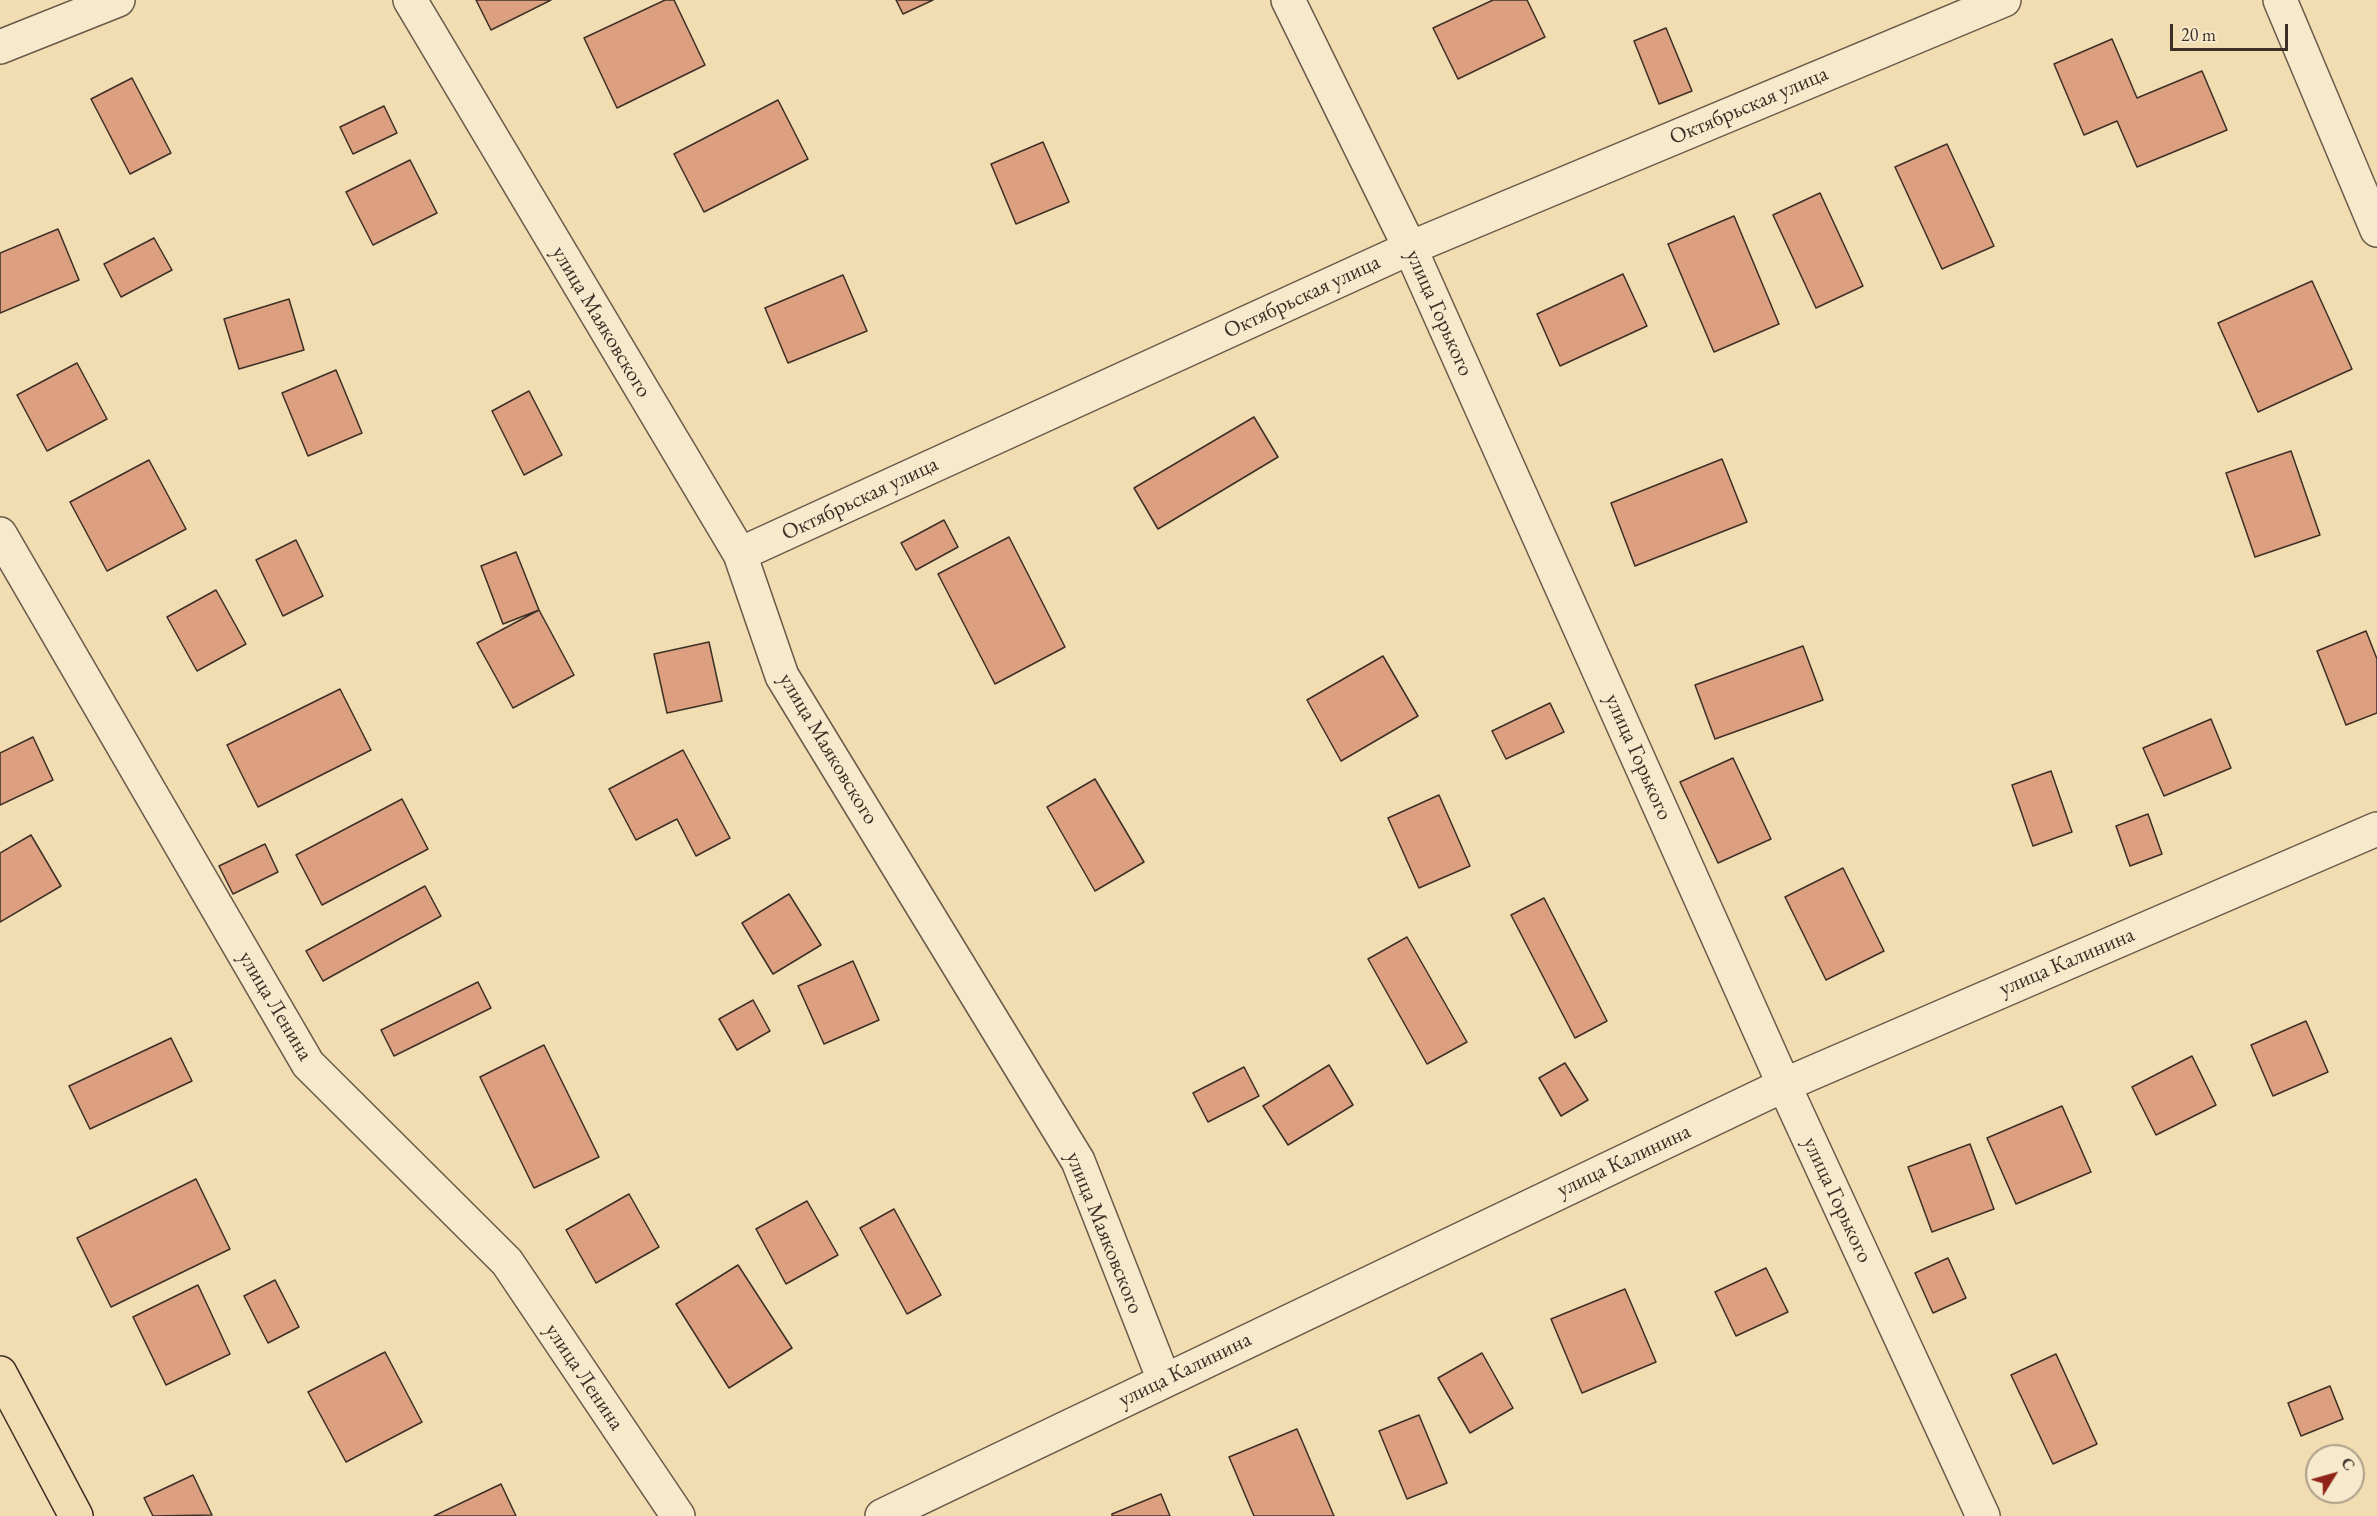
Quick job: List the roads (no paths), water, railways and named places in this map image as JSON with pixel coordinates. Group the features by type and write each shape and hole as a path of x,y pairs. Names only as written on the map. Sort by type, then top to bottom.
{"main road":[{"path":"0,1373 76,1516"}],"street":[{"path":"0,47 118,0"},
{"name":"улица Маяковского","path":"410,0 740,554 782,676 1078,1161 1164,1380"},
{"name":"улица Горького","path":"1288,0 1410,248 1784,1084 1983,1516"},
{"name":"Октябрьская улица","path":"740,554 1410,248 2004,0"},
{"path":"2280,0 2377,230"},
{"name":"улица Ленина","path":"0,534 308,1064 507,1262 678,1516"},
{"name":"улица Калинина","path":"882,1516 1784,1084 2377,829"}]}
